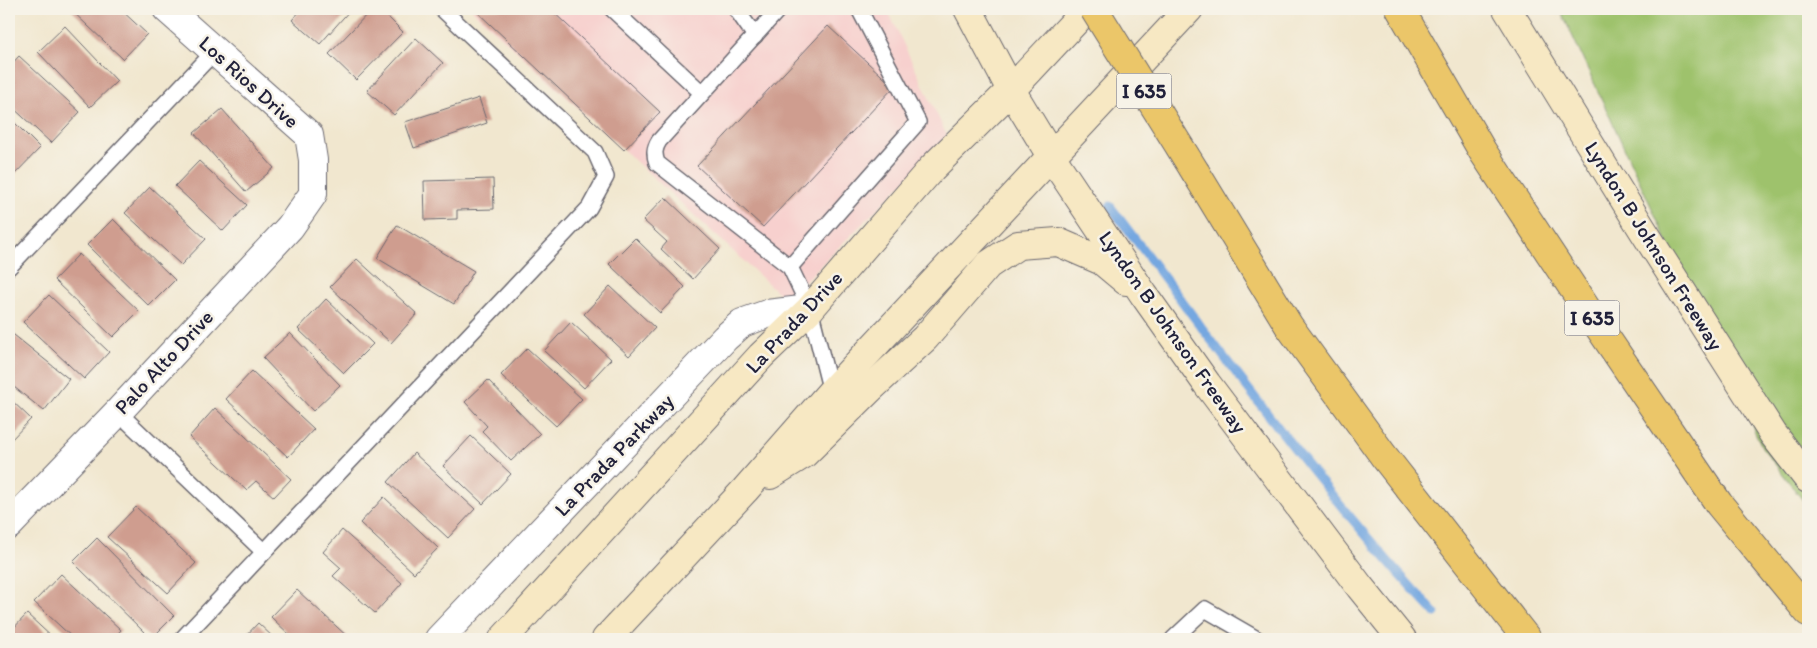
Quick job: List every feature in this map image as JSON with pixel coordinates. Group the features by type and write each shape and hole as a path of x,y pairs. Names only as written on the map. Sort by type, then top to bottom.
{"highway":[{"name":"I 635","path":"1094,9 1289,326 1383,455 1527,639"},
{"name":"I 635","path":"1400,9 1483,152 1592,318 1718,504 1808,612"}],"main road":[{"name":"Lyndon B Johnson Freeway","path":"968,9 1011,90 1051,156 1144,295 1207,384 1360,587 1402,639"},
{"name":"La Prada Drive","path":"503,639 761,356 810,309 932,168 1011,90 1087,9"},
{"path":"606,639 745,490 831,392 1189,9"},
{"name":"Lyndon B Johnson Freeway","path":"1507,9 1641,227 1768,426 1808,479"},
{"path":"745,490 804,454 925,338 988,265 1018,245 1058,242 1102,262 1144,295"}],"street":[{"name":"Los Rios Drive","path":"167,9 309,135 313,160 314,194"},
{"name":"Palo Alto Drive","path":"9,526 290,227 314,194"},
{"name":"La Prada Parkway","path":"439,639 725,338 742,323 767,314 810,309"}],"lane":[{"path":"182,639 590,208 606,177 595,152 442,9"},
{"path":"612,9 702,93"},
{"path":"736,9 755,36"},
{"path":"779,9 659,141 655,148 654,156 658,163 790,267 810,309 831,392"},
{"path":"790,267 918,122 859,9"},
{"path":"9,267 214,51"},
{"path":"118,412 264,552"},
{"path":"1173,639 1205,609 1257,639"}],"shaded area":[{"path":"471,9 887,9 948,138 786,300"}],"green space":[{"path":"1560,9 1808,9 1808,507 1762,447"}],"building":[{"path":"70,9 120,9 147,34 123,59"},
{"path":"302,9 351,9 320,44 292,20"},
{"path":"372,9 380,9 403,32 356,80 329,54"},
{"path":"474,9 550,9 660,112 624,150"},
{"path":"65,26 117,81 90,107 38,52"},
{"path":"828,26 894,87 763,227 697,166"},
{"path":"416,38 443,63 394,115 367,91"},
{"path":"19,56 80,112 51,143 9,104 9,67"},
{"path":"479,98 487,123 414,148 405,122"},
{"path":"222,109 274,168 246,192 194,133"},
{"path":"9,117 40,148 12,177 9,173"},
{"path":"199,161 247,205 223,231 175,186"},
{"path":"493,179 494,209 457,210 457,219 425,220 424,181"},
{"path":"150,187 206,239 181,265 125,213"},
{"path":"665,197 720,249 693,279 661,249 667,242 643,220"},
{"path":"113,219 175,280 149,306 87,245"},
{"path":"397,225 474,271 454,304 377,258"},
{"path":"635,238 685,287 660,313 609,264"},
{"path":"79,254 139,311 113,337 54,280"},
{"path":"357,259 417,314 391,343 330,287"},
{"path":"610,286 655,328 629,356 584,314"},
{"path":"49,295 109,352 84,379 23,322"},
{"path":"326,299 373,344 344,373 298,329"},
{"path":"571,322 611,359 584,388 544,351"},
{"path":"9,331 69,379 44,411 9,383"},
{"path":"290,333 340,385 313,411 263,358"},
{"path":"527,348 582,399 556,426 501,375"},
{"path":"252,371 314,429 288,457 226,399"},
{"path":"488,380 540,434 511,461 482,431 487,426 465,402"},
{"path":"9,398 31,419 9,442"},
{"path":"215,408 291,479 274,497 256,481 246,490 189,437"},
{"path":"471,436 511,474 483,504 443,466"},
{"path":"414,453 475,509 448,538 388,482"},
{"path":"384,497 438,548 414,573 360,523"},
{"path":"136,507 196,563 168,593 107,537"},
{"path":"342,530 402,583 375,613 333,576 341,568 323,552"},
{"path":"97,538 174,616 151,639 73,562"},
{"path":"61,574 121,630 113,639 74,639 34,602"},
{"path":"297,590 350,639 294,639 271,617"},
{"path":"27,614 54,639 9,639 9,633"},
{"path":"258,623 275,639 243,639"}],"waterway":[{"path":"1110,206 1267,414 1391,565 1435,613"}]}
